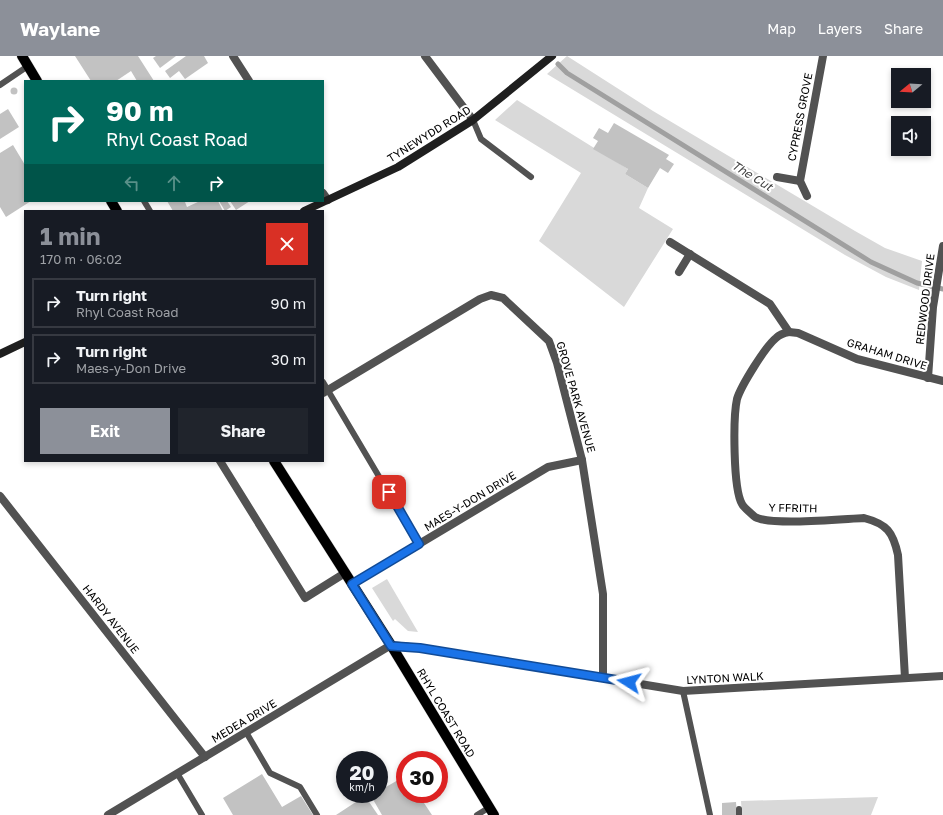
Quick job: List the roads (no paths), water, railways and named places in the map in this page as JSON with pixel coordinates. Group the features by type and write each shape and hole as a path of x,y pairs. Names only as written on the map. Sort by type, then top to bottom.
{"main road":[{"path":"22,56 36,80"},
{"name":"RHYL COAST ROAD","path":"275,462 391,646 492,811"}],"street":[{"path":"233,56 249,80"},
{"path":"425,56 473,120"},
{"name":"TYNEWYDD ROAD","path":"325,197 398,167 473,120 552,56"},
{"name":"CYPRESS GROVE","path":"800,181 823,56"},
{"path":"777,178 800,181 807,196"},
{"name":"TYNEWYDD ROAD","path":"306,210 318,202"},
{"path":"670,242 770,304 789,332"},
{"name":"REDWOOD DRIVE","path":"928,378 933,307 943,246"},
{"path":"679,272 690,254"},
{"name":"GROVE PARK AVENUE","path":"325,391 480,299 491,295 503,298 550,341 582,460 603,594 602,678"},
{"name":"GRAHAM DRIVE","path":"789,332 798,333 857,359 943,381"},
{"name":"Y FFRITH","path":"789,332 781,334 774,339 745,381 738,399 734,419 737,490 742,505 756,517 773,521 864,518 878,522 889,530 895,543 898,556 905,678"},
{"path":"0,354 24,342"},
{"name":"MAES-Y-DON DRIVE","path":"352,584 548,467 582,460"},
{"path":"221,462 305,598 345,573"},
{"name":"HARDY AVENUE","path":"0,496 205,757"},
{"name":"LYNTON WALK","path":"391,646 420,648 683,691 943,676"},
{"name":"MEDEA DRIVE","path":"108,815 391,646"}],"lane":[{"path":"0,85 28,66"},
{"path":"473,120 481,139 531,177"},
{"path":"325,391 419,544"},
{"path":"683,691 710,815"},
{"path":"246,732 270,773 300,787 317,815"},
{"path":"177,773 202,815"},
{"path":"477,815 492,811"}],"waterway":[{"name":"The Cut","path":"558,64 567,73 871,262 917,283 943,289"}]}
